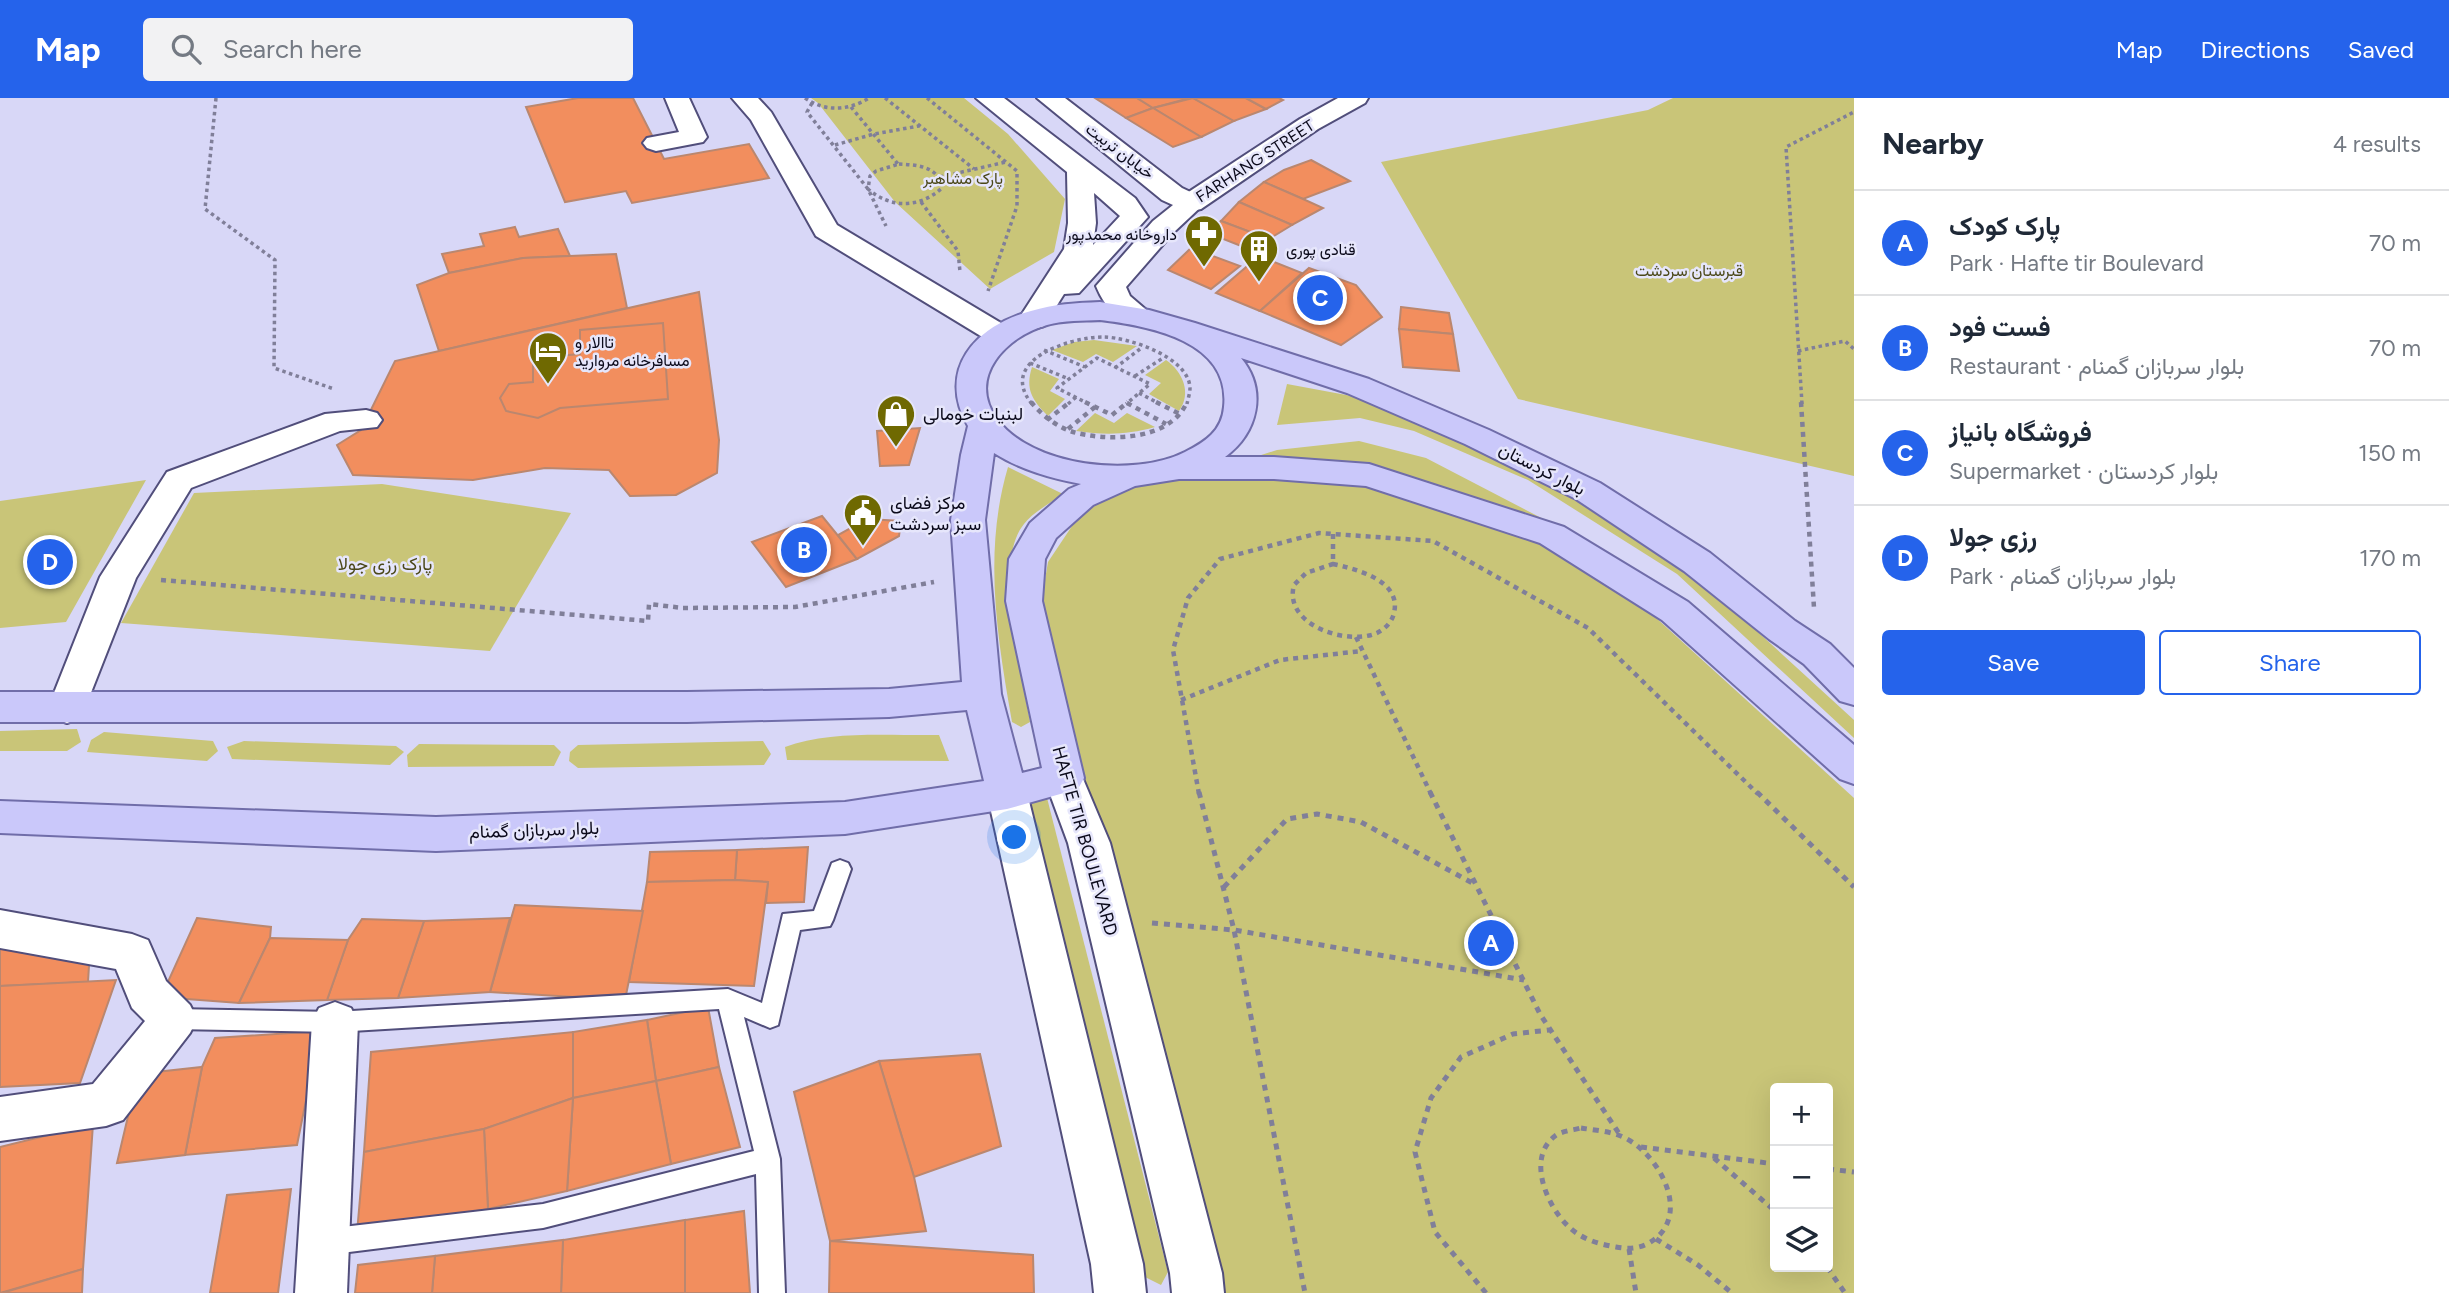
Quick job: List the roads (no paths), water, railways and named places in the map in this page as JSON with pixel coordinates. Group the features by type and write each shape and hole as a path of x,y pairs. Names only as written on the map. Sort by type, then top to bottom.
{"main road":[{"path":"656,143 694,136 677,98"},
{"path":"744,98 762,117 826,230 989,328 1066,312 1100,310 1136,314"},
{"path":"988,98 1129,210 1163,226"},
{"name":"خیابان تربیت","path":"1049,98 1182,198"},
{"name":"FARHANG STREET","path":"1182,198 1356,98"},
{"path":"1033,320 1078,250 1082,223 1080,169"},
{"path":"1033,320 1086,272 1129,210 1157,207 1182,198"},
{"path":"1180,468 1215,450 1237,426 1244,400 1237,373 1216,348 1176,342 1117,301 1111,286 1163,226 1182,198"},
{"path":"989,328 970,377 971,402 984,426 1009,448 1044,464 1084,475 1127,477 1180,468 1274,468 1369,475 1552,535 1675,611 1854,768"},
{"name":"بلوار کردستان","path":"1176,342 1358,386 1477,437 1588,491 1697,562 1782,630 1817,654 1854,691"},
{"path":"67,708 118,576 179,480 351,421"},
{"path":"984,426 968,520 982,694 1117,1264 1120,1293"},
{"name":"HAFTE TIR BOULEVARD","path":"1127,477 1081,497 1042,531 1027,559 1024,601 1060,761 1089,843 1196,1273 1198,1293"},
{"path":"0,707 687,707 889,703 982,694"},
{"path":"996,749 1030,767 1060,761"},
{"name":"بلوار سربازان گمنام","path":"0,817 436,834 845,818 1007,793 1060,761"},
{"path":"0,929 132,953 148,994 174,1019 106,1104 0,1119"},
{"path":"321,1293 335,1022"}],"lane":[{"path":"174,1019 335,1022 728,999 770,1018 791,921 822,920 840,869"},
{"path":"728,999 768,1159 772,1293"},
{"path":"324,1242 543,1216 768,1159"}],"place":[{"name":"داروخانه محمدپور","path":"1204,268"},
{"name":"قنادی پوری","path":"1259,283"},
{"name":"فروشگاه بانیاز","path":"1320,298"},
{"name":"تاالار و مسافرخانه مروارید","path":"548,385"},
{"name":"لبنیات خومالی","path":"896,448"},
{"name":"مرکز فضای سبز سردشت","path":"863,547"},
{"name":"فست فود","path":"804,550"},
{"name":"رزی جولا","path":"50,562"},
{"name":"پارک کودک","path":"1491,943"}],"park label":[{"name":"پارک مشاهبر","path":"963,178"},
{"name":"قبرستان سردشت","path":"1689,270"},
{"name":"پارک رزی جولا","path":"385,564"}]}
